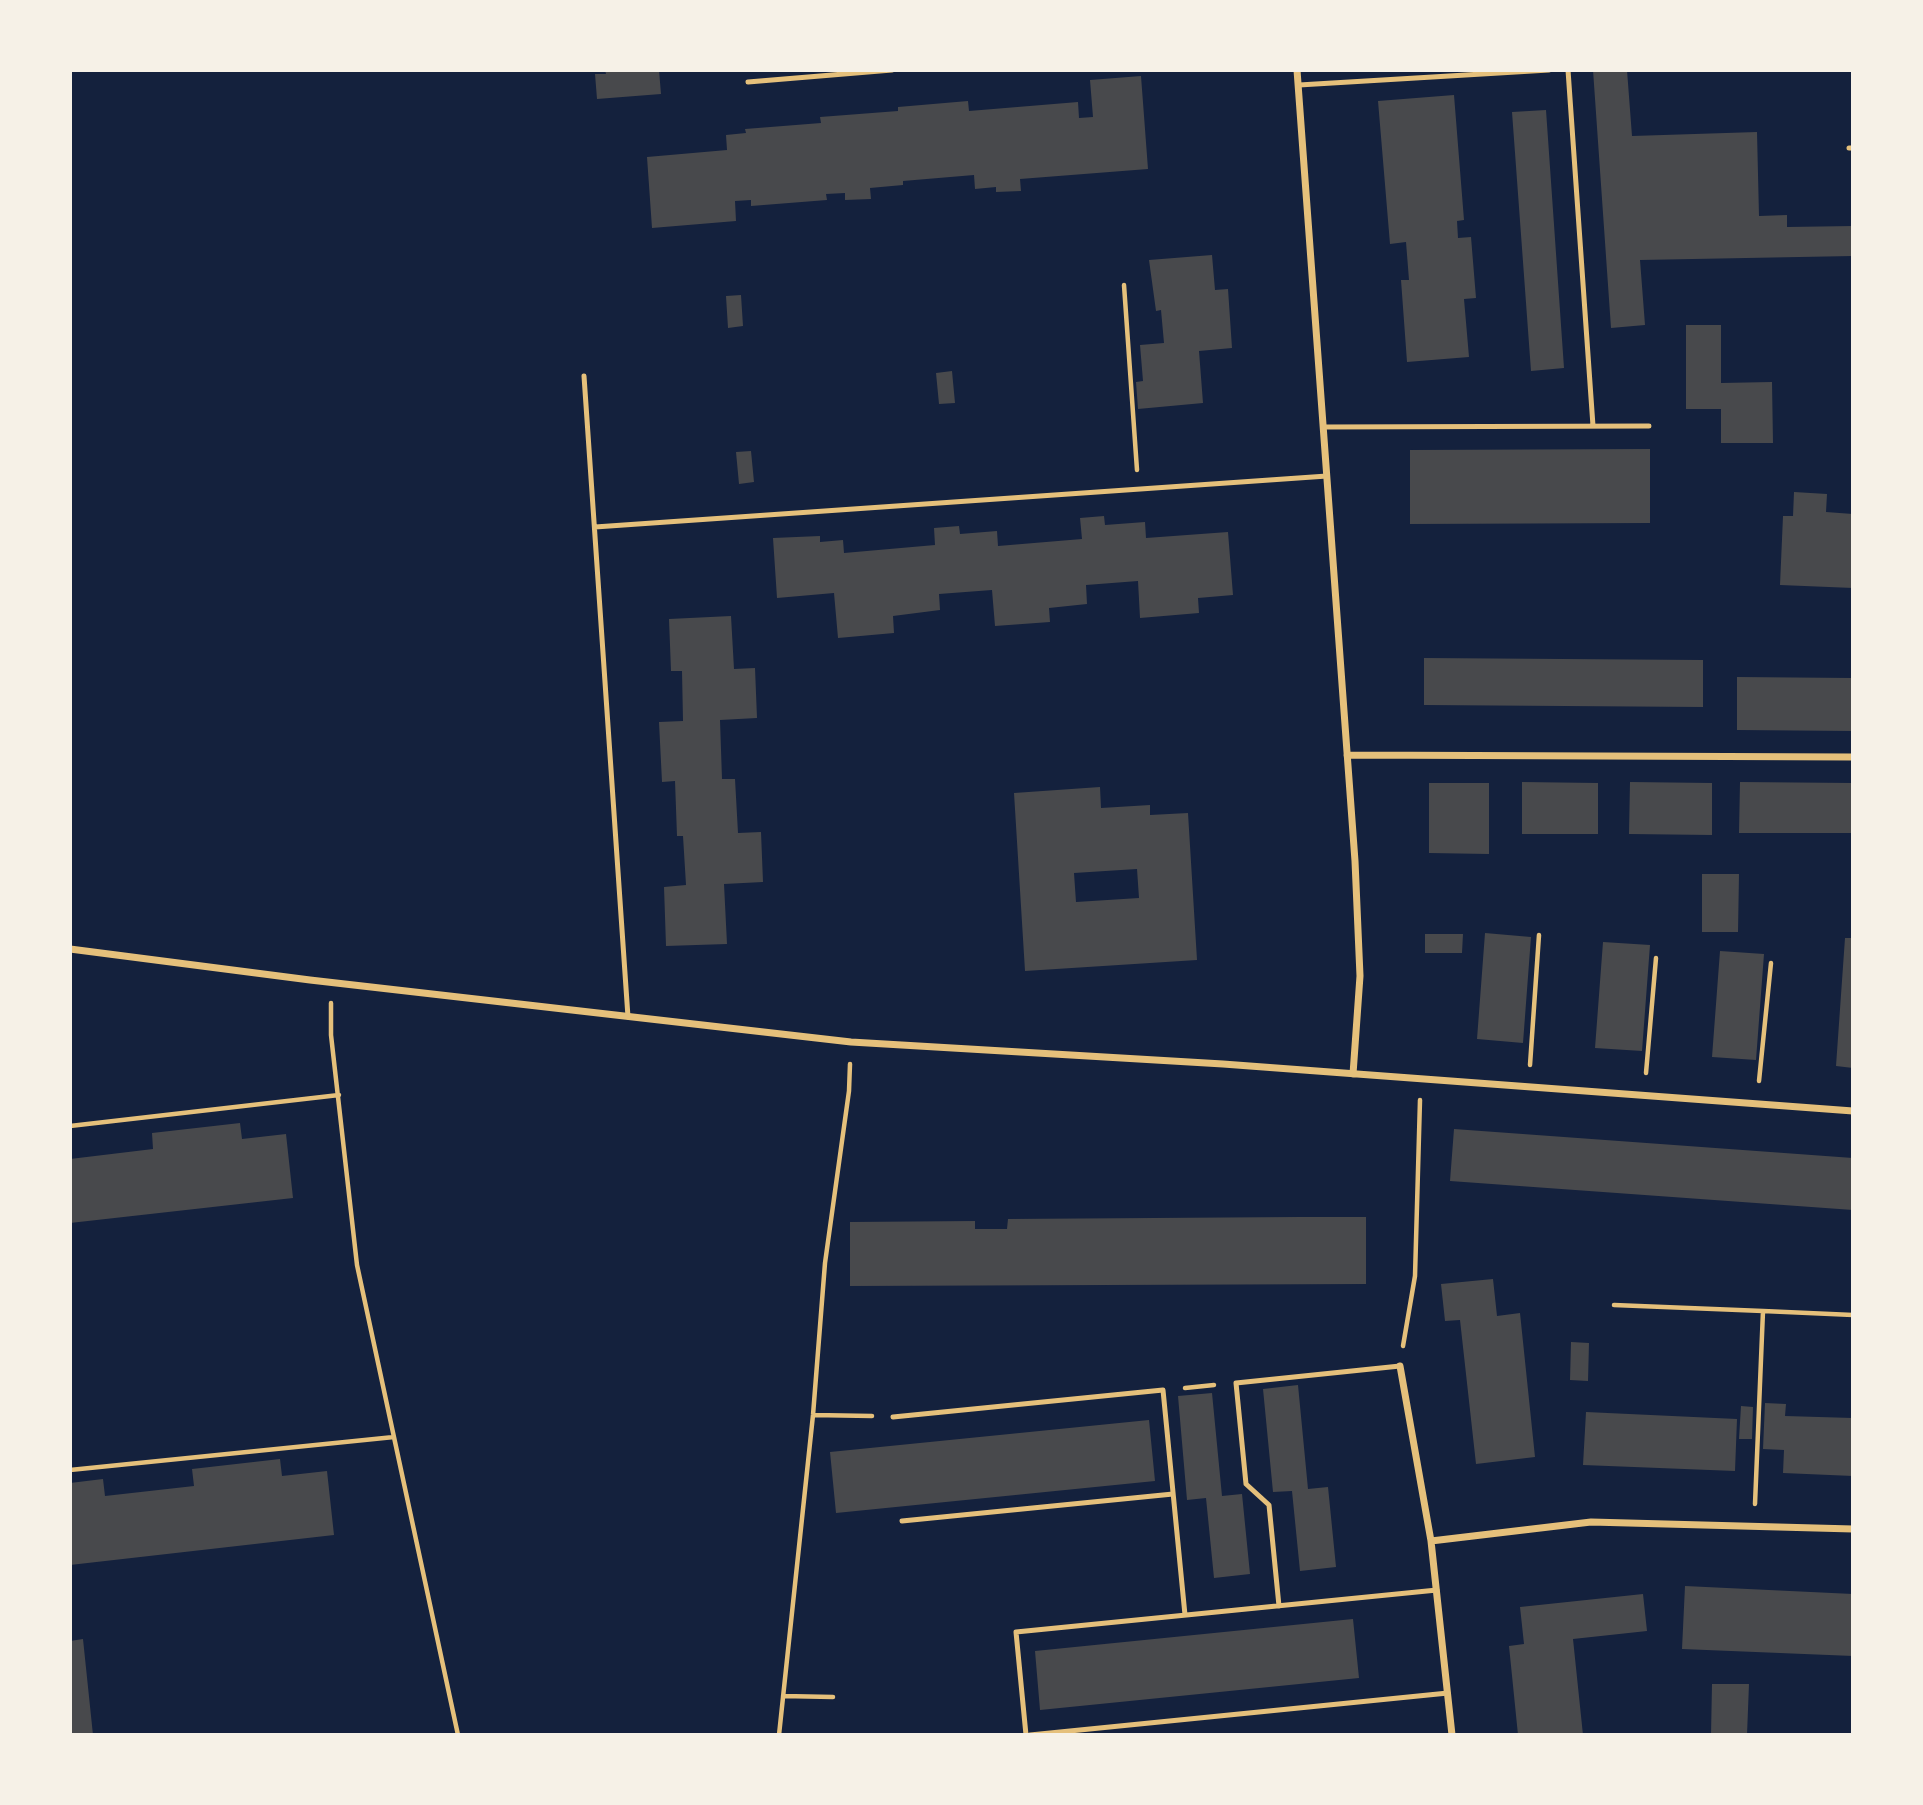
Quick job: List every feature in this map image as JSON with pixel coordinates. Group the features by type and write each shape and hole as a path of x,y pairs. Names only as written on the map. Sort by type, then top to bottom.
{"street":[{"path":"1297,70 1347,755 1360,976 1353,1074"},
{"path":"1347,755 1853,757"},
{"path":"70,949 331,983 851,1042 1528,1086 1853,1111"},
{"path":"1400,1366 1431,1541 1452,1735"},
{"path":"1431,1541 1591,1522 1853,1529"}],"lane":[{"path":"748,82 892,70"},
{"path":"1298,85 1549,70"},
{"path":"1568,70 1593,426"},
{"path":"584,376 628,1017"},
{"path":"1324,427 1649,426"},
{"path":"595,527 1327,476"},
{"path":"1279,1606 1269,1505 1246,1484 1236,1382 1400,1366"},
{"path":"893,1417 1163,1390 1185,1615"},
{"path":"901,1521 1173,1494"},
{"path":"1437,1590 1016,1632 1028,1735 1448,1693"}],"path":[{"path":"1125,285 1138,489"},
{"path":"1528,1086 1539,935"},
{"path":"1644,1095 1656,958"},
{"path":"1757,1104 1771,963"},
{"path":"331,983 331,1035 357,1265 458,1735"},
{"path":"779,1735 813,1415 825,1263 849,1091 851,1042"},
{"path":"1400,1366 1415,1276 1421,1079"},
{"path":"70,1126 339,1095"},
{"path":"1614,1305 1853,1315"},
{"path":"1754,1526 1763,1311"},
{"path":"1163,1390 1236,1382"},
{"path":"813,1415 893,1417"},
{"path":"70,1470 394,1437"},
{"path":"783,1696 833,1697"}],"building":[{"path":"605,70 659,70 661,94 597,99 595,74 606,74"},
{"path":"1593,70 1627,70 1632,136 1757,132 1759,216 1787,215 1787,227 1853,226 1853,256 1640,260 1645,325 1611,328"},
{"path":"1141,76 1148,169 1020,179 1021,191 996,192 996,187 975,189 974,175 903,181 903,185 870,188 871,199 845,200 845,193 826,194 827,200 751,206 751,200 735,201 736,221 652,228 647,157 727,150 726,135 746,133 745,129 821,123 820,117 898,111 898,107 968,101 969,111 1078,102 1079,118 1093,117 1090,80"},
{"path":"1454,95 1464,220 1457,221 1458,238 1471,237 1476,298 1464,299 1469,357 1407,362 1401,280 1409,280 1406,242 1390,244 1378,101"},
{"path":"1546,110 1564,368 1531,371 1512,112"},
{"path":"1212,255 1215,290 1228,289 1232,348 1199,351 1203,403 1138,409 1136,382 1143,381 1140,345 1164,343 1161,310 1156,311 1149,260"},
{"path":"741,295 743,326 728,328 726,296"},
{"path":"1686,325 1721,325 1721,383 1772,382 1773,443 1721,443 1721,409 1686,409"},
{"path":"952,371 955,403 939,404 936,373"},
{"path":"1650,449 1650,523 1410,524 1410,450"},
{"path":"751,451 754,482 739,484 736,452"},
{"path":"1794,492 1827,494 1826,512 1853,514 1853,588 1780,585 1783,516 1793,516"},
{"path":"1104,516 1105,525 1145,522 1146,538 1228,532 1233,595 1198,598 1199,613 1140,618 1138,581 1086,585 1087,604 1049,608 1050,622 995,626 992,590 939,594 940,610 893,616 894,633 838,638 834,593 777,598 773,538 820,536 820,542 843,540 844,553 935,545 934,528 959,526 960,534 997,531 998,546 1082,539 1080,518"},
{"path":"731,616 734,669 755,668 757,718 720,720 722,779 735,779 738,833 761,832 763,882 724,884 727,944 666,946 664,887 686,885 683,836 677,836 675,781 662,782 659,722 683,721 682,671 671,671 669,619"},
{"path":"1424,658 1703,660 1703,707 1424,705"},
{"path":"1737,677 1853,678 1853,731 1737,730"},
{"path":"1522,782 1598,783 1598,834 1522,834"},
{"path":"1630,782 1712,783 1712,835 1629,834"},
{"path":"1740,782 1853,783 1853,833 1739,833"},
{"path":"1429,783 1489,783 1489,854 1429,853"},
{"path":"1100,787 1101,808 1150,805 1150,815 1188,813 1197,960 1025,971 1014,793","holes":["1137,869 1139,898 1076,902 1074,873"]},
{"path":"1702,874 1739,874 1738,932 1702,932"},
{"path":"1485,933 1531,937 1523,1043 1477,1039"},
{"path":"1425,934 1463,934 1462,953 1425,953"},
{"path":"1845,938 1853,938 1853,1068 1836,1066"},
{"path":"1603,942 1650,945 1642,1051 1595,1048"},
{"path":"1720,951 1764,954 1756,1060 1712,1057"},
{"path":"240,1123 242,1139 286,1134 293,1198 70,1223 70,1159 153,1149 152,1133"},
{"path":"1454,1129 1853,1158 1853,1210 1450,1181"},
{"path":"1366,1217 1366,1284 850,1286 850,1222 975,1221 975,1229 1007,1229 1008,1219"},
{"path":"1493,1279 1497,1316 1520,1313 1535,1457 1476,1464 1460,1320 1445,1321 1441,1284"},
{"path":"1571,1342 1589,1343 1588,1381 1570,1380"},
{"path":"1298,1385 1308,1489 1328,1487 1336,1567 1300,1571 1292,1491 1273,1492 1263,1389"},
{"path":"1212,1393 1222,1496 1242,1494 1250,1574 1214,1578 1206,1498 1187,1500 1178,1396"},
{"path":"1765,1403 1786,1404 1785,1416 1853,1418 1853,1476 1783,1473 1784,1450 1763,1449"},
{"path":"1741,1406 1753,1407 1752,1439 1739,1439"},
{"path":"1586,1412 1737,1419 1735,1471 1583,1465"},
{"path":"1149,1420 1155,1481 836,1513 830,1452"},
{"path":"280,1459 282,1476 327,1471 334,1535 70,1565 70,1483 103,1479 105,1496 194,1486 192,1469"},
{"path":"1685,1586 1853,1594 1853,1656 1682,1649"},
{"path":"1643,1594 1647,1631 1573,1639 1583,1735 1518,1735 1509,1646 1524,1644 1520,1607"},
{"path":"1353,1619 1359,1678 1040,1710 1035,1651"},
{"path":"83,1639 93,1735 70,1735 70,1641"},
{"path":"1712,1684 1749,1684 1747,1735 1711,1735"}]}
